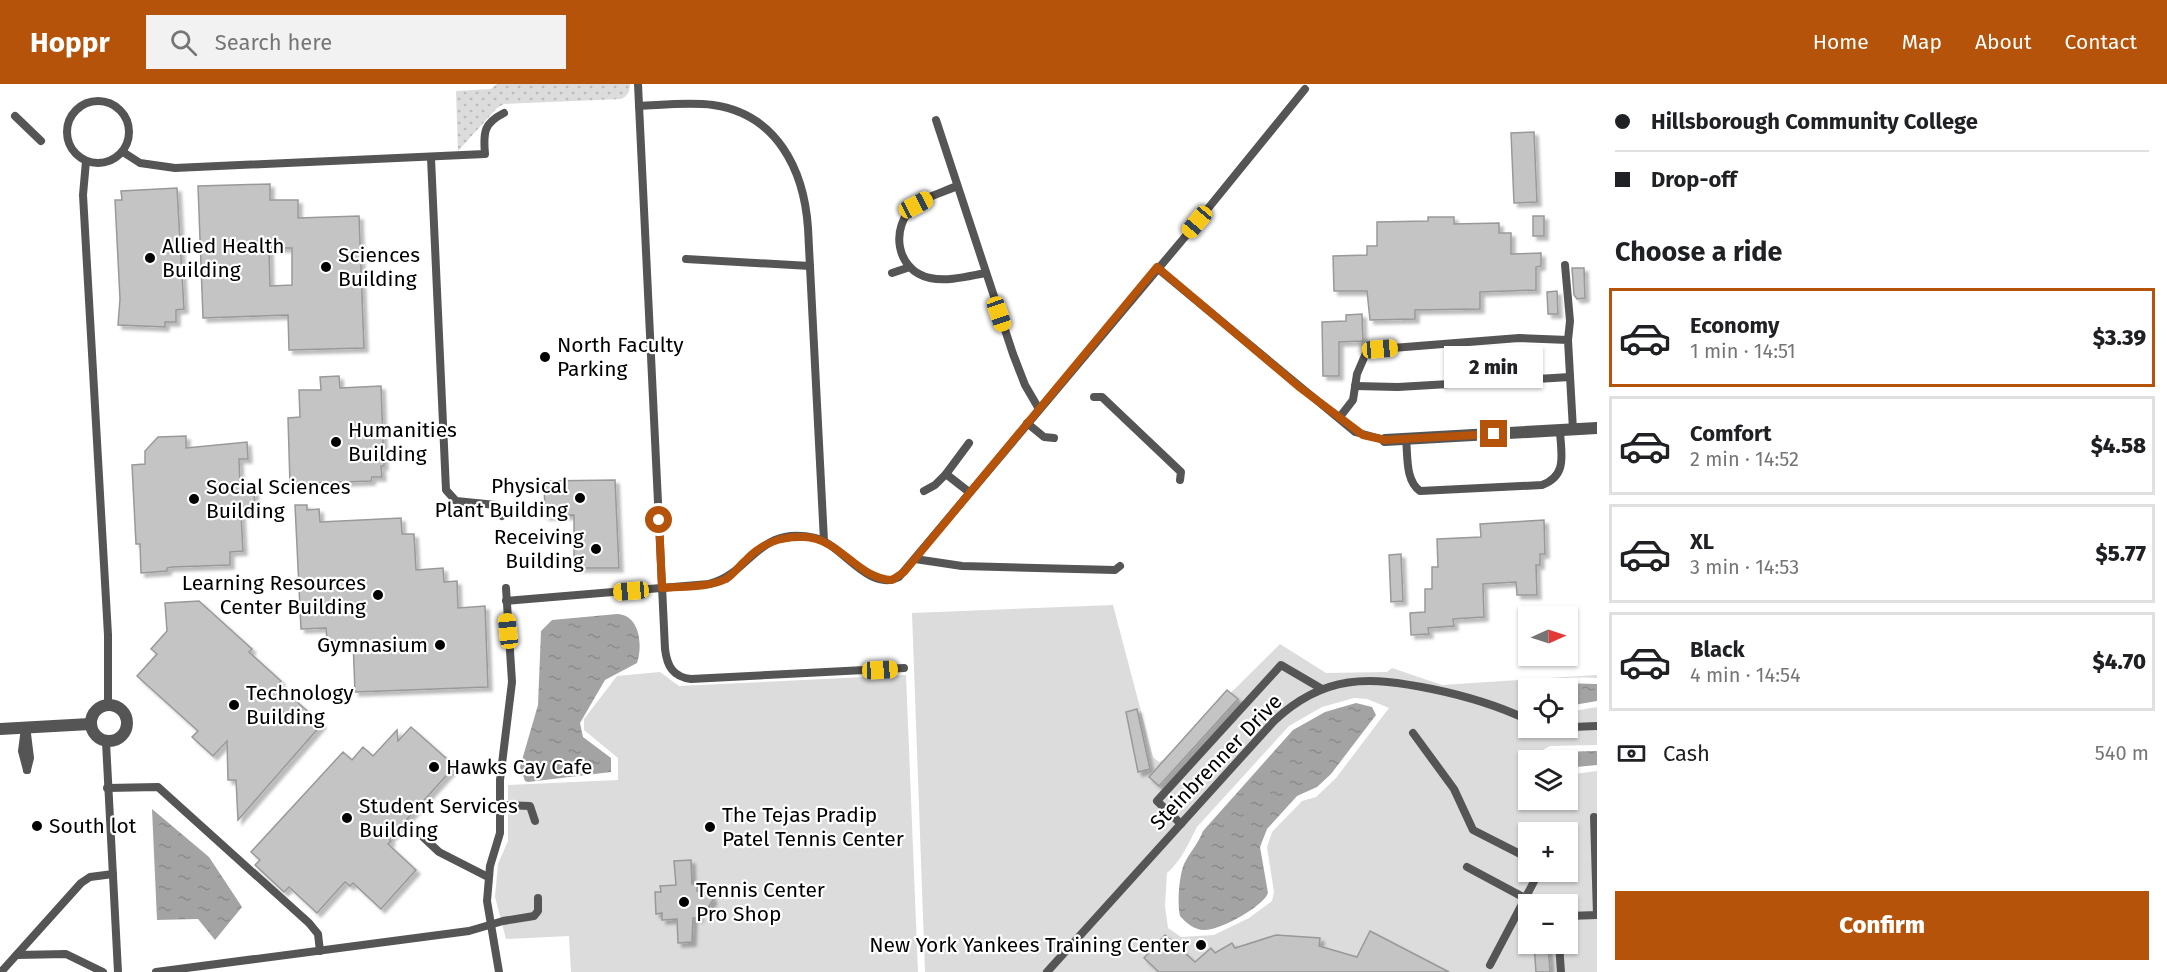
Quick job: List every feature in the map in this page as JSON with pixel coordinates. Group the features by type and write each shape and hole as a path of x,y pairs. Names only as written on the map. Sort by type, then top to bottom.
{"street":[{"path":"1385,440 1597,429"},
{"path":"108,705 120,708 127,724 123,735 106,742 95,736 90,724 98,709 108,705"},
{"path":"0,729 90,724"}],"lane":[{"path":"638,84 662,588 666,655 669,667 681,677 692,679 904,668"},
{"path":"506,601 719,582 734,573 762,546 779,539 804,537 824,541 864,573 892,580 915,559 1305,89"},
{"path":"96,101 116,106 124,113 130,133 123,152 106,163 86,161 71,147 68,127 77,109 96,101"},
{"path":"639,106 715,105 747,116 768,131 786,151 803,188 810,266 824,541"},
{"path":"123,152 140,163 175,168 484,154 483,131 491,119 504,112"},
{"path":"15,116 41,141"},
{"path":"936,120 1025,385 1039,409"},
{"path":"430,158 446,490 456,501 496,505 502,516"},
{"path":"86,161 83,195 108,635 108,705"},
{"path":"957,186 916,205 907,214 898,238 900,252 910,267 931,278 986,273"},
{"path":"686,259 810,266"},
{"path":"1565,265 1570,321 1568,340 1573,430"},
{"path":"892,273 910,267"},
{"path":"1157,267 1339,418 1363,435 1385,440"},
{"path":"1339,418 1353,400 1357,374 1366,353 1380,349 1519,338 1568,340"},
{"path":"1355,386 1398,387 1570,377"},
{"path":"1094,397 1102,397 1156,448 1180,472 1180,480"},
{"path":"1027,423 1044,437 1054,438"},
{"path":"1406,439 1410,478 1413,486 1420,491 1542,485 1555,480 1559,473 1560,430"},
{"path":"924,490 935,485 946,474 969,443"},
{"path":"946,474 969,492"},
{"path":"915,559 962,566 1115,570 1120,566"},
{"path":"499,972 498,953 490,925 487,901 488,877 500,833 500,805 512,682 506,588"},
{"path":"1181,824 1157,801 1281,665 1322,689"},
{"name":"Steinbrenner Drive","path":"1047,972 1274,721 1291,706 1322,689 1349,682 1388,680 1485,702 1518,716"},
{"path":"1578,727 1597,726"},
{"path":"1413,733 1454,789 1473,830 1518,853"},
{"path":"106,742 118,972"},
{"path":"107,788 158,787 309,923 318,934 320,951"},
{"path":"500,805 530,806 535,821"},
{"path":"1578,916 1597,916 1594,817"},
{"path":"421,836 439,852 488,877"},
{"path":"1467,867 1518,895"},
{"path":"1,972 81,883 90,877 113,874"},
{"path":"156,972 196,970 469,931 534,916 538,911 538,898"},
{"path":"1490,965 1518,914"},
{"path":"17,955 66,954 103,972"},
{"path":"1560,954 1561,972"}],"shaded area":[{"path":"497,84 630,84 630,89 621,99 504,104 497,108 458,151 456,91 491,89"},
{"path":"1113,605 1153,757 1159,762 1280,644 1326,673 1387,672 1392,668 1442,685 1518,680 1518,738 1578,738 1578,710 1597,707 1597,745 1550,746 1543,750 1518,750 1518,810 1578,810 1578,773 1597,771 1597,972 925,972 912,613","holes":["1354,698 1367,699 1389,708 1336,778 1316,797 1302,801 1272,832 1267,847 1274,892 1272,901 1249,918 1214,935 1181,937 1168,928 1165,906 1167,873 1181,857 1197,827 1289,726 1322,707"]},
{"name":"The Tejas Pradip Patel Tennis Center","path":"660,672 679,686 906,675 918,972 571,972 569,936 506,939 495,897 498,864 508,841 508,785 618,780 618,758 584,730 584,719 617,676"},
{"path":"1597,675 1597,678 1550,678"}],"water":[{"path":"617,614 631,620 638,632 640,648 637,663 605,680 580,723 583,737 611,758 611,772 525,781 520,767 538,705 541,631 552,620"},
{"path":"1578,683 1597,684 1597,701 1578,704"},
{"path":"1356,703 1372,707 1376,715 1331,774 1317,787 1297,796 1267,829 1260,847 1268,893 1264,899 1249,911 1219,927 1201,930 1188,924 1180,916 1179,911 1181,876 1184,864 1203,831 1293,730 1325,712"},
{"path":"1578,751 1597,751 1597,765 1578,767"},
{"path":"152,809 209,857 242,907 215,940 198,919 157,920"}],"building":[{"path":"1534,132 1537,202 1514,203 1511,133"},
{"name":"Sciences Building","path":"270,184 270,200 298,200 298,218 359,216 364,348 289,350 288,315 203,318 198,186","holes":["269,248 292,248 292,285 270,286"]},
{"name":"Allied Health Building","path":"177,188 184,309 176,310 176,322 165,322 165,327 118,325 120,299 115,200 122,200 121,191"},
{"path":"1533,216 1544,216 1544,236 1533,236"},
{"path":"1428,217 1454,217 1454,224 1499,223 1499,233 1511,233 1511,254 1541,253 1541,266 1536,267 1536,290 1480,292 1480,309 1415,310 1415,319 1370,320 1367,291 1334,291 1333,256 1367,255 1367,246 1377,246 1377,222 1428,221"},
{"path":"1572,268 1584,268 1585,298 1577,299 1574,295"},
{"path":"1557,291 1558,314 1548,314 1547,292"},
{"path":"1362,314 1363,341 1339,342 1339,376 1323,376 1322,322 1346,321 1346,315"},
{"name":"Humanities Building","path":"339,376 340,388 381,386 384,466 381,466 382,477 372,477 371,481 290,484 288,418 300,417 299,390 321,390 320,377"},
{"name":"Social Sciences Building","path":"186,436 186,448 247,442 248,459 239,459 240,485 254,484 255,512 241,513 243,551 230,552 230,565 172,567 167,568 167,571 141,573 140,544 136,544 132,465 145,464 145,451 158,437"},
{"path":"615,480 619,568 574,568 574,515 545,516 544,481"},
{"name":"Learning Resources Center Building","path":"295,505 307,505 307,510 319,509 320,522 401,518 402,534 414,534 416,570 443,568 444,582 457,581 458,608 485,606 488,687 355,692 353,640 327,641 326,628 301,629"},
{"path":"1544,520 1545,554 1540,554 1540,565 1536,565 1537,595 1517,595 1516,582 1483,584 1484,617 1453,619 1454,626 1428,628 1429,634 1411,635 1410,613 1425,612 1425,589 1432,589 1432,567 1438,567 1437,539 1481,537 1480,524"},
{"path":"1401,554 1403,601 1391,602 1389,555"},
{"name":"Technology Building","path":"199,601 252,649 249,652 281,681 278,685 322,724 238,820 236,780 228,780 227,741 213,756 192,737 198,731 137,676 157,654 151,649 167,631 165,603"},
{"path":"1227,690 1238,699 1159,786 1149,777"},
{"path":"1137,709 1150,769 1138,772 1126,712"},
{"name":"Student Services Building","path":"411,727 455,766 389,839 391,841 388,844 416,870 381,909 353,883 350,886 345,882 317,913 289,887 284,892 255,865 260,860 251,852 343,752 352,760 363,747 373,756 397,730 398,741"},
{"name":"Tennis Center Pro Shop","path":"691,860 692,884 697,884 697,891 710,894 713,900 708,908 698,910 699,918 693,918 692,942 678,943 677,919 662,920 662,913 656,914 655,892 661,892 660,886 676,885 674,861"},
{"path":"1370,931 1449,972 1159,972 1144,958 1165,935 1195,962 1211,948 1215,953 1232,943 1235,948 1276,935 1320,938 1319,946 1357,957"},
{"path":"1535,954 1549,954 1550,972 1536,972"}],"place":[{"name":"Allied Health Building","path":"150,258"},
{"name":"Sciences Building","path":"326,267"},
{"name":"North Faculty Parking","path":"545,357"},
{"name":"Humanities Building","path":"336,442"},
{"name":"Physical Plant Building","path":"580,498"},
{"name":"Social Sciences Building","path":"194,499"},
{"name":"Receiving Building","path":"596,549"},
{"name":"Learning Resources Center Building","path":"378,595"},
{"name":"Gymnasium","path":"440,645"},
{"name":"Technology Building","path":"234,705"},
{"name":"Hawks Cay Cafe","path":"434,767"},
{"name":"Student Services Building","path":"347,818"},
{"name":"South lot","path":"37,826"},
{"name":"The Tejas Pradip Patel Tennis Center","path":"710,827"},
{"name":"Tennis Center Pro Shop","path":"684,902"},
{"name":"New York Yankees Training Center","path":"1201,945"}],"route":[{"path":"659,520 662,588 719,582 734,573 755,550 769,542 796,537 824,541 871,576 885,580 898,577 1157,267 1355,432 1378,440 1494,434"}]}
